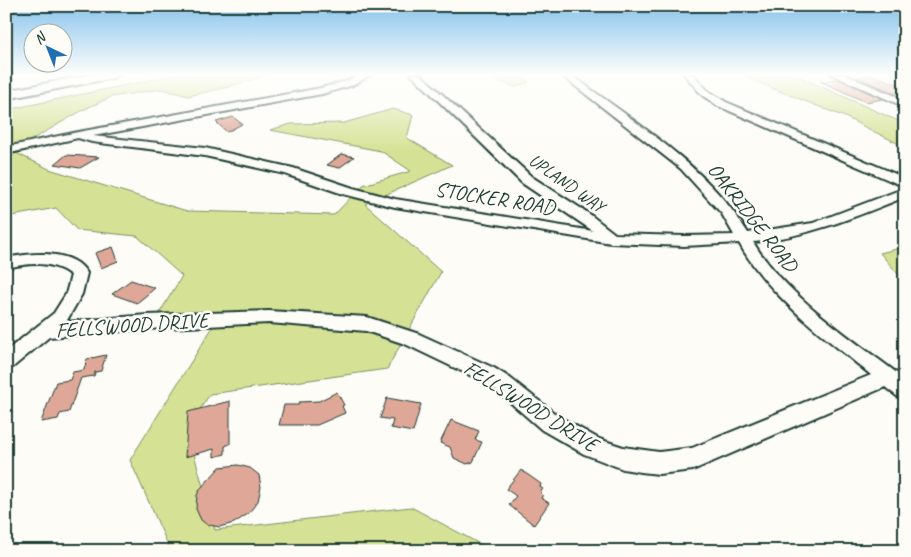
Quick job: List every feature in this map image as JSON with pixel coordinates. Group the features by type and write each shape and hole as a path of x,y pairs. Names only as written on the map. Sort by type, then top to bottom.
{"street":[{"path":"6,151 78,135 272,100"},
{"name":"UPLAND WAY","path":"442,100 527,180 583,216 612,238"},
{"name":"OAKRIDGE ROAD","path":"598,100 685,166 728,212 755,256 783,290 820,323 905,391"},
{"path":"716,100 905,183"},
{"name":"STOCKER ROAD","path":"78,135 92,139 205,152 289,171 348,191 396,203 612,238 723,240 804,229 826,223 905,192"},
{"path":"6,139 24,138 43,142"},
{"name":"FELLSWOOD DRIVE","path":"6,263 42,258 72,266 79,273 74,294 60,318 42,331"},
{"name":"FELLSWOOD DRIVE","path":"42,331 147,322 269,317 367,324 412,339 487,374 511,390 550,423 592,447 623,458 659,463 692,459 887,377"},
{"path":"6,362 42,331"}],"green space":[{"path":"54,100 105,100 83,110 12,151 49,169 187,211 334,215 363,185 411,171 381,151 270,130 291,124 344,123 393,109 413,115 407,138 452,165 365,204 441,272 387,369 210,394 187,429 215,530 411,507 493,551 165,551 168,545 130,460 219,317 154,322 182,276 137,236 77,230 56,208 6,217 6,191 9,189 6,188 6,110"},
{"path":"802,100 851,100 905,124 905,147 845,117"},
{"path":"905,247 905,282 880,253"}],"building":[{"path":"862,100 877,100 866,102"},
{"path":"233,117 242,124 227,132 216,122"},
{"path":"342,154 354,157 339,168 327,165"},
{"path":"66,155 99,157 80,168 55,164"},
{"path":"113,247 118,261 101,268 95,253"},
{"path":"131,280 155,288 137,303 112,294"},
{"path":"106,355 101,371 95,372 94,376 81,378 69,412 60,414 58,419 41,422 56,382 70,380 73,372 84,370 87,359"},
{"path":"337,392 344,405 342,406 345,413 317,425 279,425 284,405 298,405 299,402 319,401"},
{"path":"387,398 421,404 413,432 391,428 393,420 380,418"},
{"path":"230,401 230,444 225,446 225,454 214,457 214,449 185,457 188,412"},
{"path":"451,420 479,431 475,440 482,442 473,462 467,464 454,458 450,447 440,443"},
{"path":"238,465 250,468 259,475 261,487 258,501 248,514 234,523 219,527 206,524 201,520 196,509 197,495 220,467"},
{"path":"521,470 541,484 540,487 543,489 540,492 543,495 541,498 549,503 534,525 509,505 516,496 506,489"}]}
